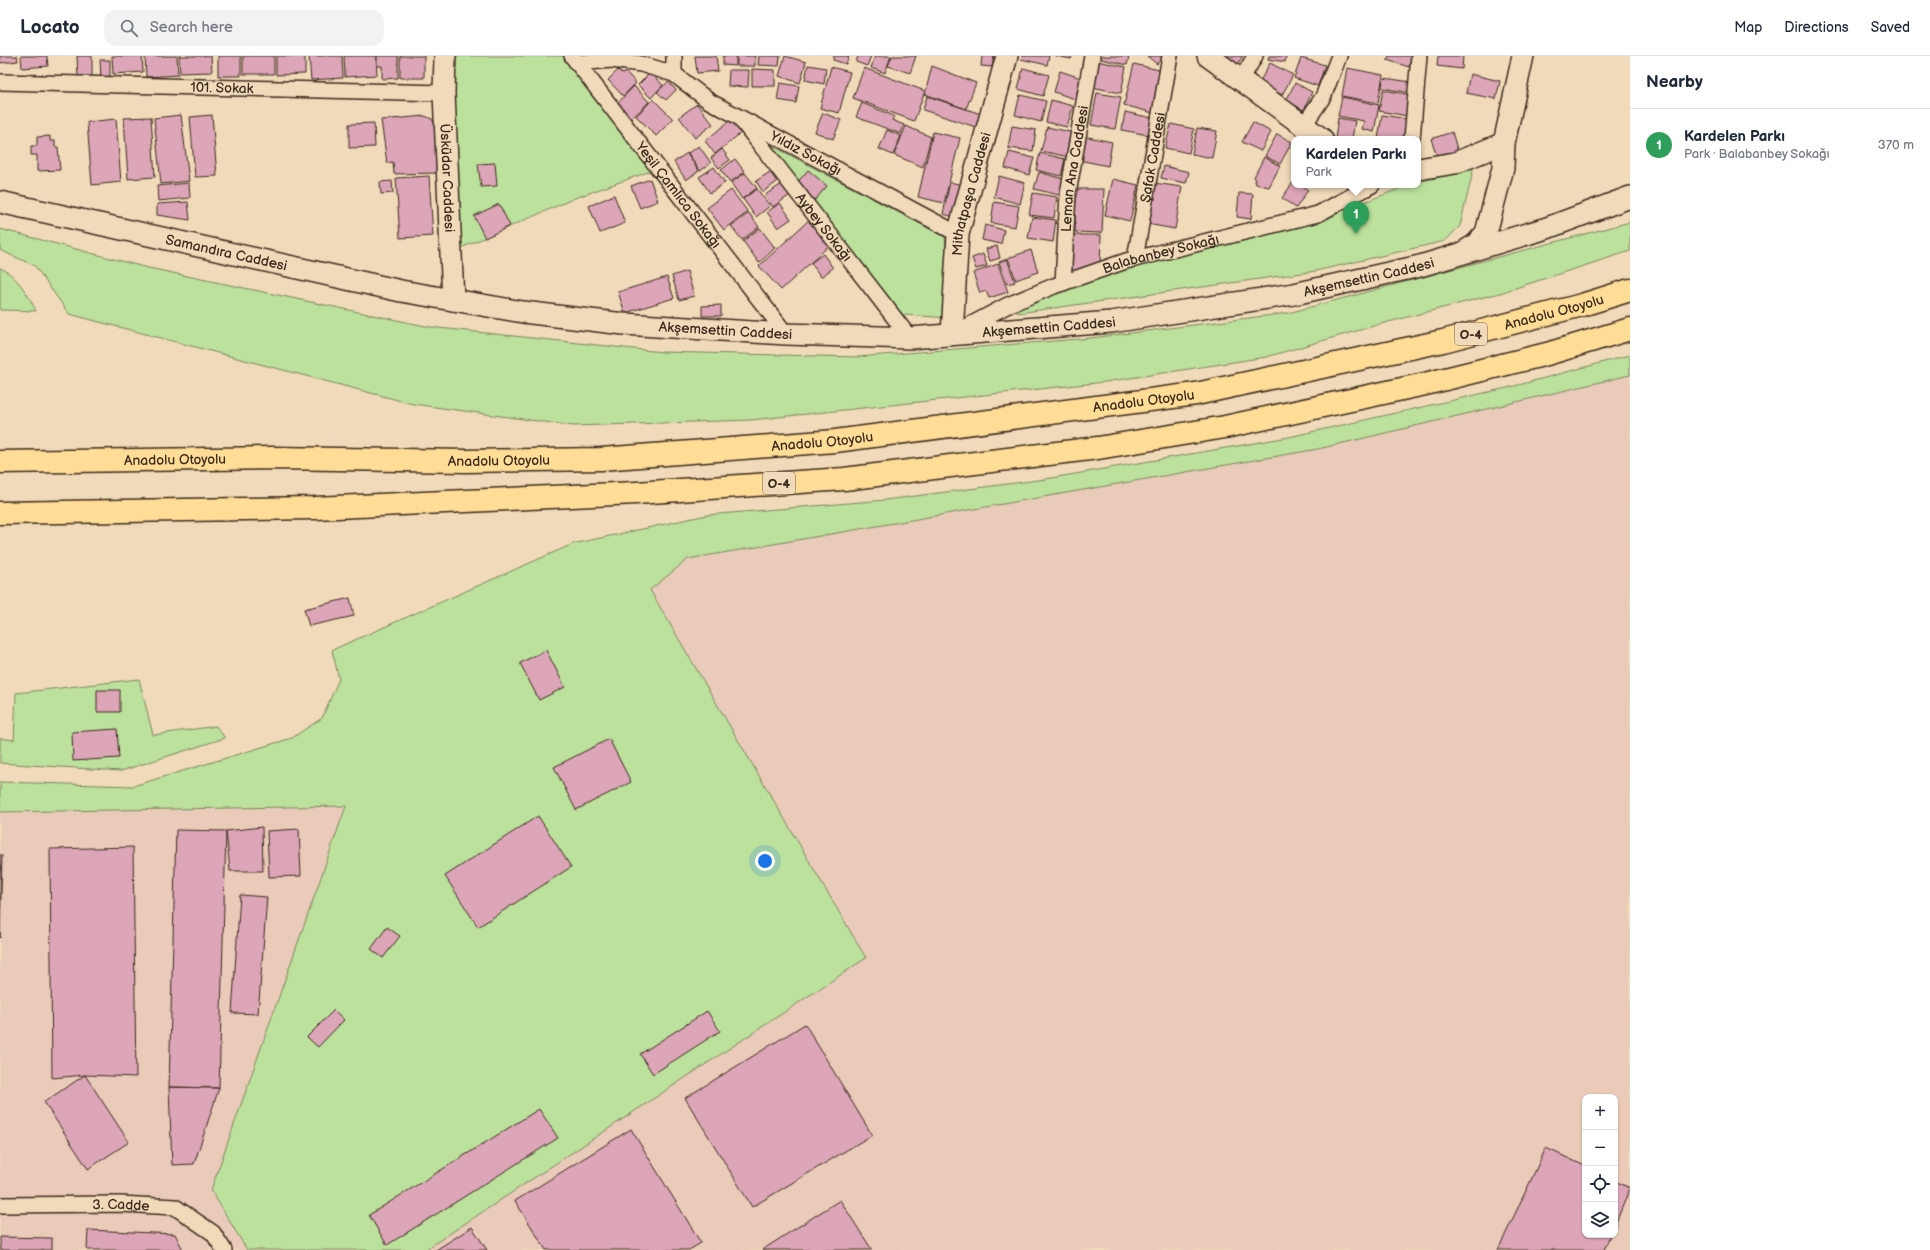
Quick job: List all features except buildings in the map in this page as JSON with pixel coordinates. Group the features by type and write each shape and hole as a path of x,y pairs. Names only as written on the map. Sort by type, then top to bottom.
{"highway":[{"path":"1309,370 1630,278"},
{"name":"Anadolu Otoyolu","path":"0,462 274,458 466,461 602,458 835,441 1196,394 1443,341 1582,305 1630,290"},
{"name":"O-4","path":"0,513 323,508 636,493 844,480 1098,448 1225,427 1425,384 1547,354 1630,329"},
{"path":"1547,354 1630,334"}],"main road":[{"name":"Üsküdar Caddesi","path":"445,56 444,93 454,300"},
{"name":"Mithatpaşa Caddesi","path":"952,334 958,234 1007,56"},
{"path":"1208,56 1318,136"},
{"path":"1459,254 1474,245 1486,233 1503,168 1504,143 1523,56"},
{"path":"1421,169 1455,163 1504,143"},
{"name":"Akşemsettin Caddesi","path":"454,300 523,312 624,324 786,334 910,338 1111,322 1294,294 1420,266 1547,228 1630,197"},
{"name":"Samandıra Caddesi","path":"0,202 401,291 454,300"}],"street":[{"path":"574,59 612,60 641,64 674,74 674,56"},
{"name":"Leman Ana Caddesi","path":"1063,283 1068,194 1092,56"},
{"name":"Şafak Caddesi","path":"1135,259 1170,56"},
{"path":"1241,80 1255,56"},
{"path":"1304,125 1323,97 1339,56"},
{"path":"1412,136 1419,56"},
{"name":"Yeşil Çamlıca Sokağı","path":"574,59 786,334"},
{"name":"Yıldız Sokağı","path":"674,74 709,101 958,234"},
{"name":"101. Sokak","path":"0,82 444,93"},
{"name":"Aybey Sokağı","path":"739,117 910,338"},
{"name":"Balabanbey Sokağı","path":"952,334 1008,305 1063,283 1135,259 1318,214 1366,188"},
{"name":"3. Cadde","path":"0,1205 120,1204 175,1207 213,1233 224,1250"}],"shaded area":[{"path":"1630,375 1630,1250 0,1250 0,812 346,806 650,590 689,559 1318,449"}],"green space":[{"path":"453,56 574,56 659,168 575,198 461,248 453,99"},
{"path":"767,143 945,237 951,318 903,315"},
{"path":"1472,166 1473,171 1460,226 1445,241 1316,271 1018,313 1018,308 1137,263 1315,221 1401,188 1421,188 1421,181 1457,173"},
{"path":"1630,222 1630,251 1500,293 1377,325 1266,357 1105,382 751,420 574,426 413,404 69,314 35,266 0,250 0,229 144,267 430,327 662,352 857,357 1091,338 1288,313"},
{"path":"0,268 17,280 26,292 36,311 0,310"},
{"path":"1630,355 1630,375 1318,449 688,559 650,590 866,958 425,1250 247,1250 211,1190 346,806 0,812 0,782 133,786 292,738 322,718 339,679 332,650 573,544 707,515 885,500 1046,479 1289,437 1511,387"},
{"path":"139,679 153,735 216,726 225,738 121,771 0,763 0,738 14,740 16,693"}],"place":[{"name":"Kardelen Parkı","path":"1356,234"}]}
